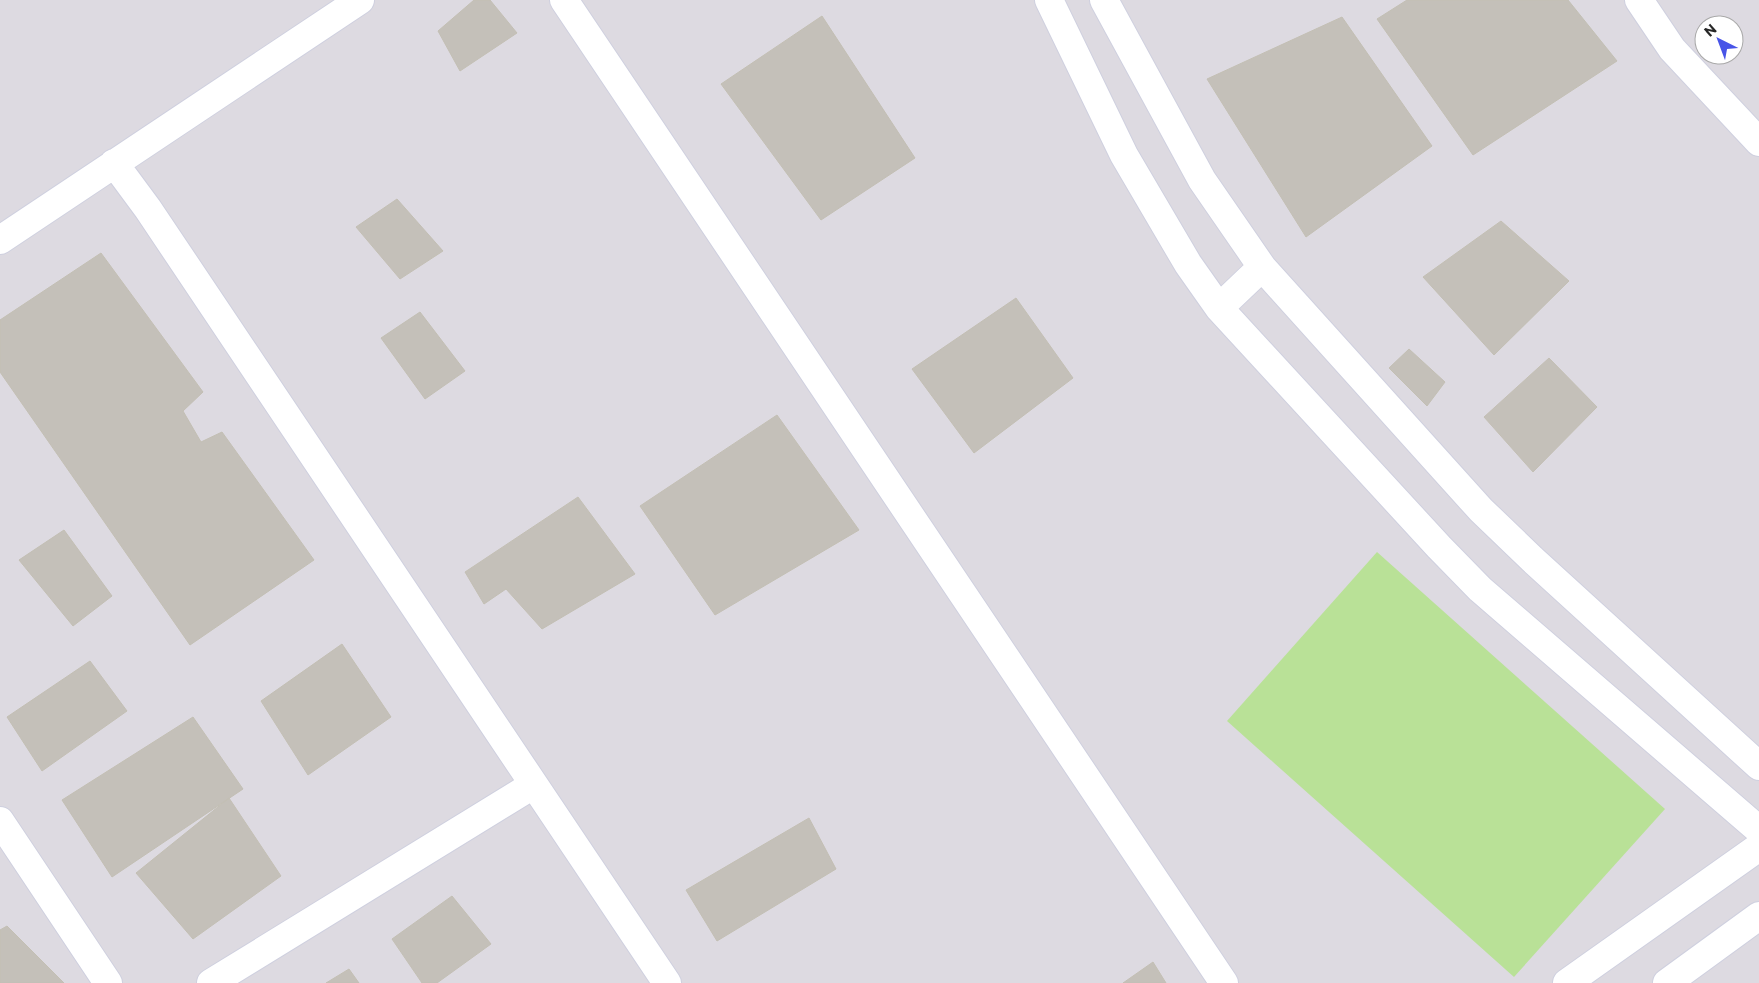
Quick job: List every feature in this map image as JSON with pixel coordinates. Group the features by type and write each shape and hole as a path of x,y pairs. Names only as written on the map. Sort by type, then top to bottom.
{"street":[{"path":"0,240 360,0"},
{"path":"564,0 1224,983"},
{"path":"1049,0 1124,155 1188,264 1219,308 1432,540 1480,589 1759,830"},
{"path":"1104,0 1202,180 1262,267 1481,510 1759,766"},
{"path":"1639,0 1672,49 1759,142"},
{"path":"114,163 148,209 667,983"},
{"path":"1219,308 1262,267"},
{"path":"211,983 533,785"},
{"path":"0,821 108,983"},
{"path":"1567,983 1759,847"},
{"path":"1667,983 1759,916"}],"shaded area":[{"path":"0,0 1759,0 1759,983 0,983"}],"green space":[{"path":"1377,552 1665,809 1514,977 1227,721"}],"building":[{"path":"474,0 490,0 517,33 460,71 438,31"},
{"path":"1407,0 1568,0 1617,61 1473,155 1377,19"},
{"path":"822,16 915,158 821,220 721,84"},
{"path":"1342,17 1432,146 1306,237 1207,79"},
{"path":"397,199 443,251 400,279 356,227"},
{"path":"1501,221 1569,281 1494,355 1423,277"},
{"path":"101,253 203,392 183,411 201,442 222,432 314,560 190,645 0,372 0,320"},
{"path":"1016,298 1073,378 974,453 912,369"},
{"path":"420,312 465,371 425,399 381,338"},
{"path":"1409,349 1445,382 1427,406 1389,368"},
{"path":"1549,358 1597,407 1533,472 1484,417"},
{"path":"777,415 859,530 715,615 640,506"},
{"path":"578,497 635,574 542,629 506,589 484,604 465,572"},
{"path":"64,530 112,596 73,626 19,560"},
{"path":"342,644 391,717 308,775 261,701"},
{"path":"90,661 127,711 42,771 7,717"},
{"path":"193,717 243,789 112,877 62,800"},
{"path":"229,798 281,876 193,939 136,873"},
{"path":"809,818 836,869 717,941 686,890"},
{"path":"452,896 491,944 437,983 422,983 392,939"},
{"path":"7,926 64,983 0,983 0,930"},
{"path":"1153,962 1166,983 1123,983"},
{"path":"349,969 359,983 326,983"}]}
